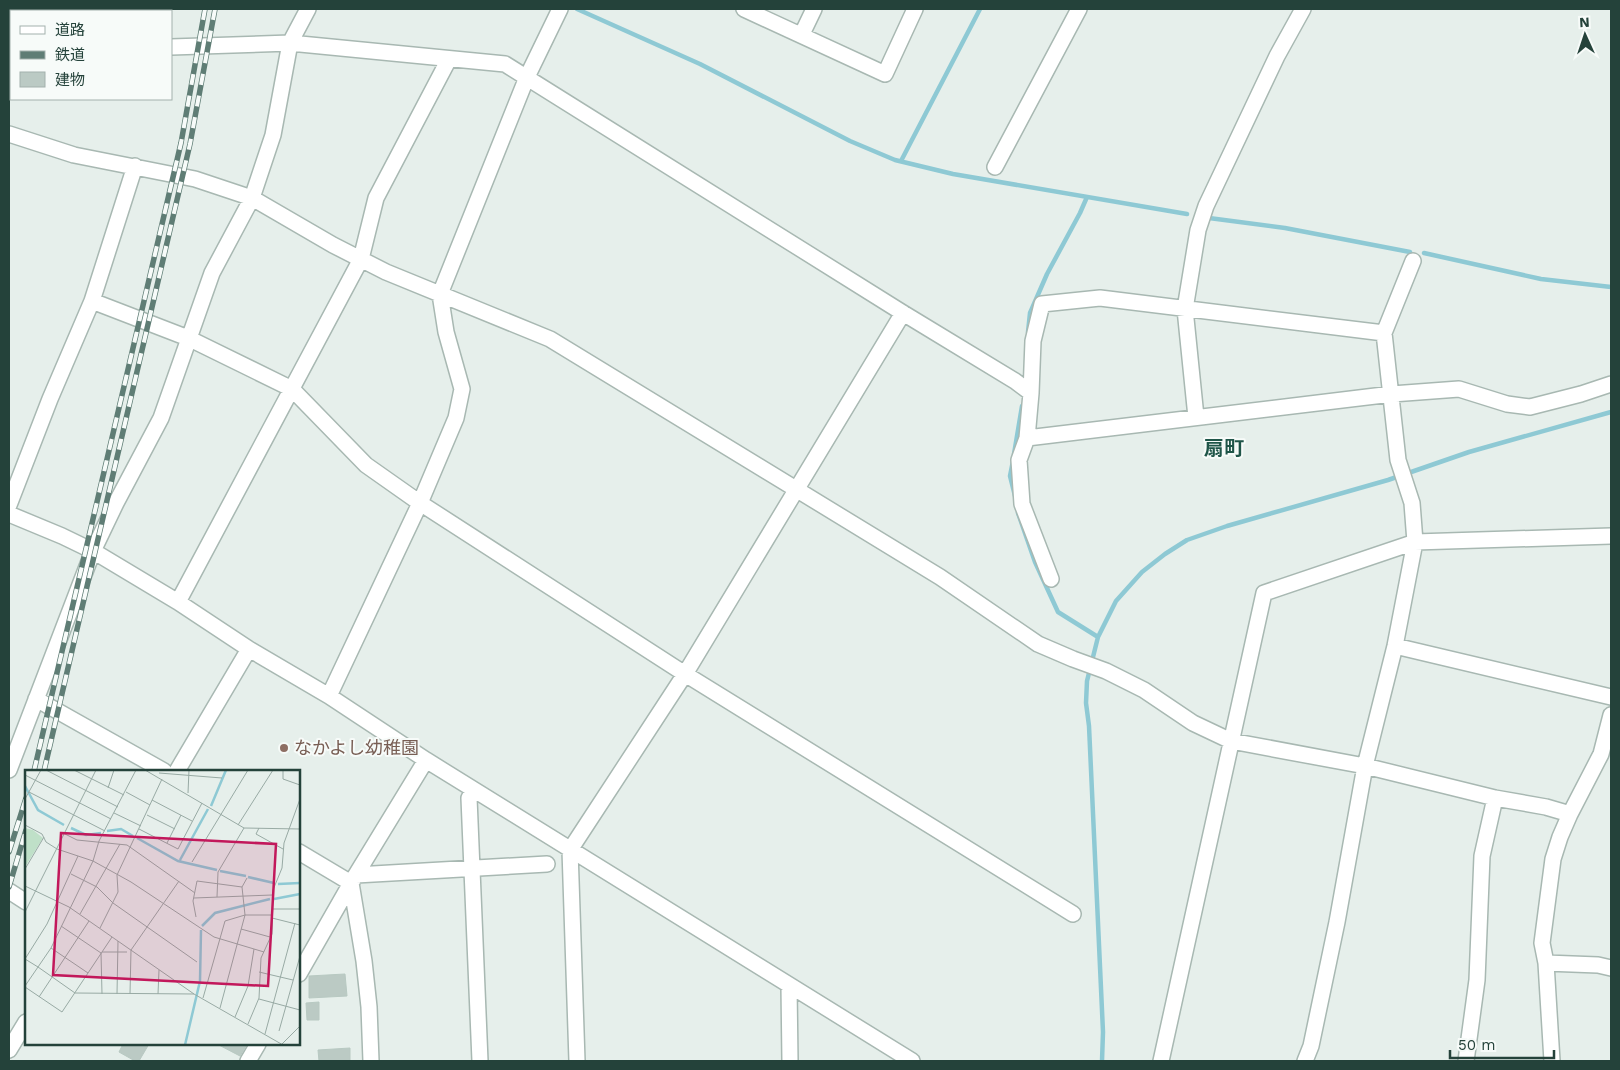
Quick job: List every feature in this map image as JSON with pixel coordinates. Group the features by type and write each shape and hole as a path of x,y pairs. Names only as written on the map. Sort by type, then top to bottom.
{"street":[{"path":"9,770 94,551 116,503 161,418 212,273 252,198 273,135 290,43 308,9"},
{"path":"329,696 420,503 456,418 462,389 446,332 440,294 527,77 559,9"},
{"path":"744,9 802,34 885,74 915,9"},
{"path":"802,34 814,9"},
{"path":"995,166 1079,9"},
{"path":"1196,417 1185,309 1198,230 1206,206 1277,56 1303,9"},
{"path":"172,46 290,43 505,64 1015,381 1031,393"},
{"path":"178,602 361,259 376,198 449,59"},
{"path":"9,134 74,155 195,179 252,198 333,245 386,272 550,339 940,578 1038,644 1106,671 1144,690 1193,723 1232,741 1365,766 1495,798 1546,807 1570,814"},
{"path":"9,504 50,399 92,301 135,166"},
{"path":"1305,1061 1311,1046 1337,922 1365,766 1394,646 1415,542 1412,503 1398,460 1384,333 1413,261"},
{"path":"1051,579 1022,504 1019,460 1026,438 1031,393 1033,341 1042,304 1100,298 1384,333"},
{"path":"92,301 188,338 292,389 366,466 420,503 685,674 1073,914"},
{"path":"577,1061 570,850 685,674 903,313"},
{"path":"1026,438 1392,394 1458,389 1507,404 1530,407 1611,384 1611,395"},
{"path":"9,514 94,551 329,696 426,760 570,850 912,1061"},
{"path":"1161,1061 1264,593 1415,542 1611,536"},
{"path":"1394,646 1611,697"},
{"path":"178,770 250,649"},
{"path":"36,699 162,770"},
{"path":"1552,1061 1546,963 1542,943 1553,859 1570,814 1601,754 1611,715"},
{"path":"300,972 426,760"},
{"path":"474,790 469,798 480,1061"},
{"path":"1466,1061 1476,980 1482,856 1495,798"},
{"path":"300,852 354,879 547,864"},
{"path":"354,879 369,1007 371,1061"},
{"path":"9,891 25,901"},
{"path":"1546,963 1598,965 1611,968"},
{"path":"789,986 790,1061"},
{"path":"9,1050 25,1024"},
{"path":"248,1061 257,1045"}],"building":[{"path":"345,974 347,996 309,998 309,976"},
{"path":"319,1002 319,1020 307,1020 306,1003"},
{"path":"122,1045 148,1045 139,1061 135,1061 119,1052"},
{"path":"219,1045 246,1045 240,1056"},
{"path":"350,1048 350,1061 319,1061 318,1050"}],"waterway":[{"path":"577,9 700,64 850,141 895,160 953,174 1187,214"},
{"path":"901,161 980,9"},
{"path":"1028,332 1030,313 1047,274 1087,197"},
{"path":"1209,218 1285,228 1410,252"},
{"path":"1424,253 1541,279 1611,287"},
{"path":"1014,454 1022,406"},
{"path":"1102,1061 1103,1032 1089,726 1086,703 1087,681 1098,637 1116,601 1142,572 1187,540 1227,526 1388,480 1469,452 1611,412"},
{"path":"1013,461 1010,476 1015,496"},
{"path":"1018,513 1035,562 1058,612 1098,637"}],"railway":[{"path":"34,770 181,143 205,9"},
{"path":"44,770 190,144 215,9"},
{"path":"9,852 25,801"},
{"path":"9,887 25,833"}],"place":[{"name":"なかよし幼稚園","path":"284,748"}],"district":[{"name":"扇町","path":"1224,448"}]}
